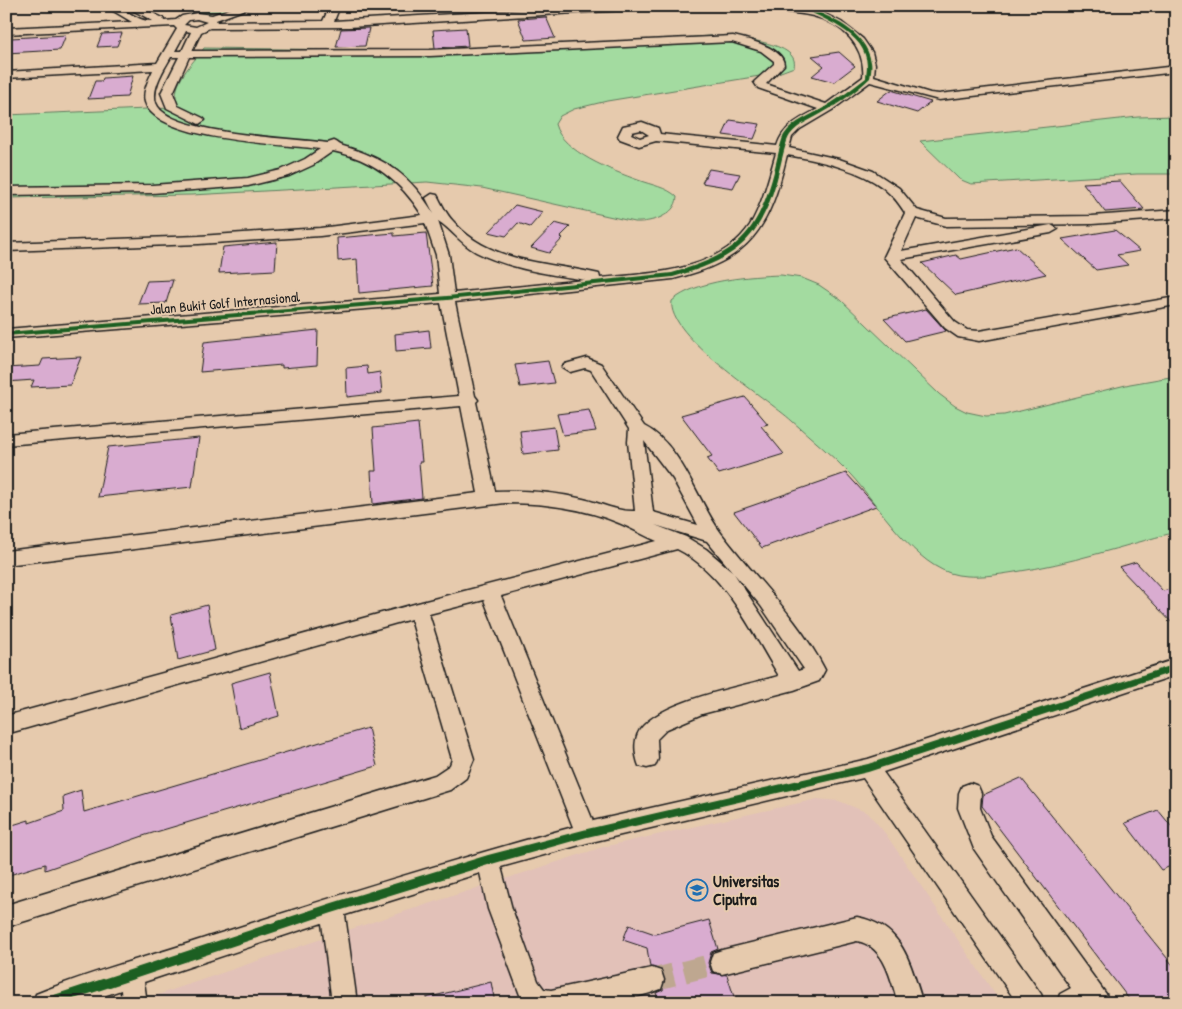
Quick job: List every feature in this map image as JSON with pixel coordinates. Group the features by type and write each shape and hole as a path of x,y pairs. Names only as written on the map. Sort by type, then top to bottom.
{"street":[{"path":"110,6 142,23"},
{"path":"130,6 165,22 197,30"},
{"path":"249,6 197,30 167,93 173,108 182,114 220,126 334,145 367,158 396,174 438,218 464,239 502,258 560,271 617,280 672,275 695,269 720,258 744,242 770,201 786,136 804,119 828,108 868,78 871,62 866,49 843,27 800,6"},
{"path":"334,145 223,135 179,125 164,118 154,109 150,99 152,86 180,26 197,16 212,22 329,13 359,17 561,6"},
{"path":"329,13 359,23 640,6"},
{"path":"759,6 818,14"},
{"path":"212,22 293,13"},
{"path":"6,31 165,22"},
{"path":"168,54 430,53 733,39 765,49 779,60 779,65 760,82 762,86 828,108"},
{"path":"6,75 162,66"},
{"path":"868,78 928,96 939,97 1176,69"},
{"path":"654,137 782,151 847,164 872,175 899,194 912,213 946,222 1092,220 1176,214"},
{"path":"6,191 152,189 248,182 291,170 309,162 334,145"},
{"path":"891,257 912,213"},
{"path":"6,247 200,240 320,232 438,218"},
{"path":"438,218 440,243 447,282 447,298 470,400 488,498"},
{"path":"891,257 1083,224 1092,220"},
{"path":"891,257 950,325 963,334 972,336 1074,321 1176,301"},
{"name":"Jalan Bukit Golf Internasional","path":"6,334 447,298 617,280"},
{"path":"570,367 587,363 596,367 638,430 645,431 654,440 685,486 713,536 768,601 814,668 812,675 794,682 694,708 667,718 656,725 648,734 645,744 647,759"},
{"path":"6,440 470,400"},
{"path":"638,430 636,431 636,442 646,524"},
{"path":"6,558 79,551 488,498 526,497 563,501 646,524 713,536"},
{"path":"646,524 702,553 726,577 794,682"},
{"path":"6,725 418,610 680,542"},
{"path":"6,569 79,551"},
{"path":"490,591 587,833"},
{"path":"6,916 442,783 458,771 463,759 418,610"},
{"path":"45,1003 81,997 131,974 332,908 488,860 587,833 868,768 1176,667"},
{"path":"868,768 1032,1003"},
{"path":"970,793 968,808 982,842 1085,999"},
{"path":"488,860 500,909 527,985 531,995 539,1002 551,1002 652,980"},
{"path":"332,908 345,1003"},
{"path":"722,962 857,929 867,929 885,943 892,953 910,1003"},
{"path":"131,974 135,1003"}],"shaded area":[{"name":"Universitas Ciputra","path":"817,799 839,801 868,813 885,833 1001,1003 134,1003 339,933 603,847"}],"green space":[{"path":"168,6 248,6 196,13 177,10"},
{"path":"709,36 745,39 775,46 786,51 793,58 794,67 778,73 607,101 574,109 560,116 555,124 567,143 578,152 603,166 664,189 677,197 676,204 672,209 655,220 635,222 482,188 427,182 192,195 6,198 6,115 170,108 177,103 177,88 180,81 204,48 436,51 565,46"},
{"path":"1176,116 1176,174 1137,174 971,184 959,179 920,141 1138,117"},
{"path":"781,275 802,278 819,285 841,300 939,394 967,412 986,416 1004,415 1130,384 1176,376 1176,532 1035,569 994,575 958,575 942,570 927,561 899,534 850,474 829,453 792,421 720,366 685,331 674,315 672,301 695,288 724,280"}],"building":[{"path":"546,17 555,38 526,40 518,19"},
{"path":"369,28 365,46 336,47 341,29"},
{"path":"466,28 468,46 435,48 433,30"},
{"path":"122,33 117,46 97,47 102,34"},
{"path":"66,35 60,50 6,53 6,46 11,38"},
{"path":"839,52 855,66 834,82 812,76 824,66 812,56"},
{"path":"133,76 127,97 88,99 95,81 102,81 103,78"},
{"path":"891,90 931,102 917,113 877,101"},
{"path":"730,120 760,124 754,139 723,135"},
{"path":"709,169 740,174 733,188 702,183"},
{"path":"1120,181 1144,209 1105,212 1083,183"},
{"path":"515,205 543,212 530,227 518,223 506,236 489,232"},
{"path":"555,223 570,227 549,253 531,248"},
{"path":"1115,230 1140,251 1117,255 1128,265 1096,270 1062,239"},
{"path":"394,233 394,236 426,233 433,286 359,293 357,259 338,261 337,238"},
{"path":"277,242 275,270 219,273 223,247"},
{"path":"1016,247 1046,274 956,295 922,263 956,255 961,259"},
{"path":"173,280 166,303 138,304 147,281"},
{"path":"926,309 946,331 905,341 884,319"},
{"path":"318,330 317,365 282,368 282,365 200,372 204,342"},
{"path":"429,330 431,348 396,351 395,334"},
{"path":"81,357 70,385 31,387 34,380 6,382 6,368 40,366 43,359"},
{"path":"548,361 554,383 520,387 515,365"},
{"path":"367,366 368,374 380,372 382,393 347,397 346,368"},
{"path":"745,397 768,424 761,426 784,454 719,474 707,458 712,456 681,415"},
{"path":"589,410 596,431 563,435 557,414"},
{"path":"418,423 422,462 419,462 422,498 373,504 371,471 376,471 373,428"},
{"path":"554,427 558,450 523,454 520,431"},
{"path":"199,438 192,487 98,497 108,447"},
{"path":"846,473 876,506 762,548 734,512"},
{"path":"1136,562 1163,591 1176,587 1176,627 1119,567"},
{"path":"207,605 215,650 178,660 171,615"},
{"path":"270,672 279,716 239,728 231,683"},
{"path":"368,728 377,766 146,835 45,870 45,864 6,876 6,827 29,820 29,823 64,811 63,796 81,790 84,812"},
{"path":"1021,778 1176,969 1176,1003 1132,1003 982,806 983,795"},
{"path":"1158,810 1176,832 1176,864 1161,870 1125,823"},
{"path":"709,920 718,949 711,952 708,963 712,973 727,975 736,1003 660,1003 656,993 663,990 666,981 663,970 650,967 647,948 623,940 629,925 655,934"},
{"path":"491,982 495,1003 427,1003 426,998"}],"tunnel":[{"path":"652,980 722,962"}],"cycle path":[{"path":"6,334 447,298 673,275 703,266 725,255 742,242 755,227 772,188 786,136 801,123 834,104 868,78 869,64 866,52 859,41 838,24 800,6"},
{"path":"45,1003 332,908 488,860 587,833 868,768 1176,667"}],"place":[{"name":"Universitas Ciputra","path":"697,890"}]}
